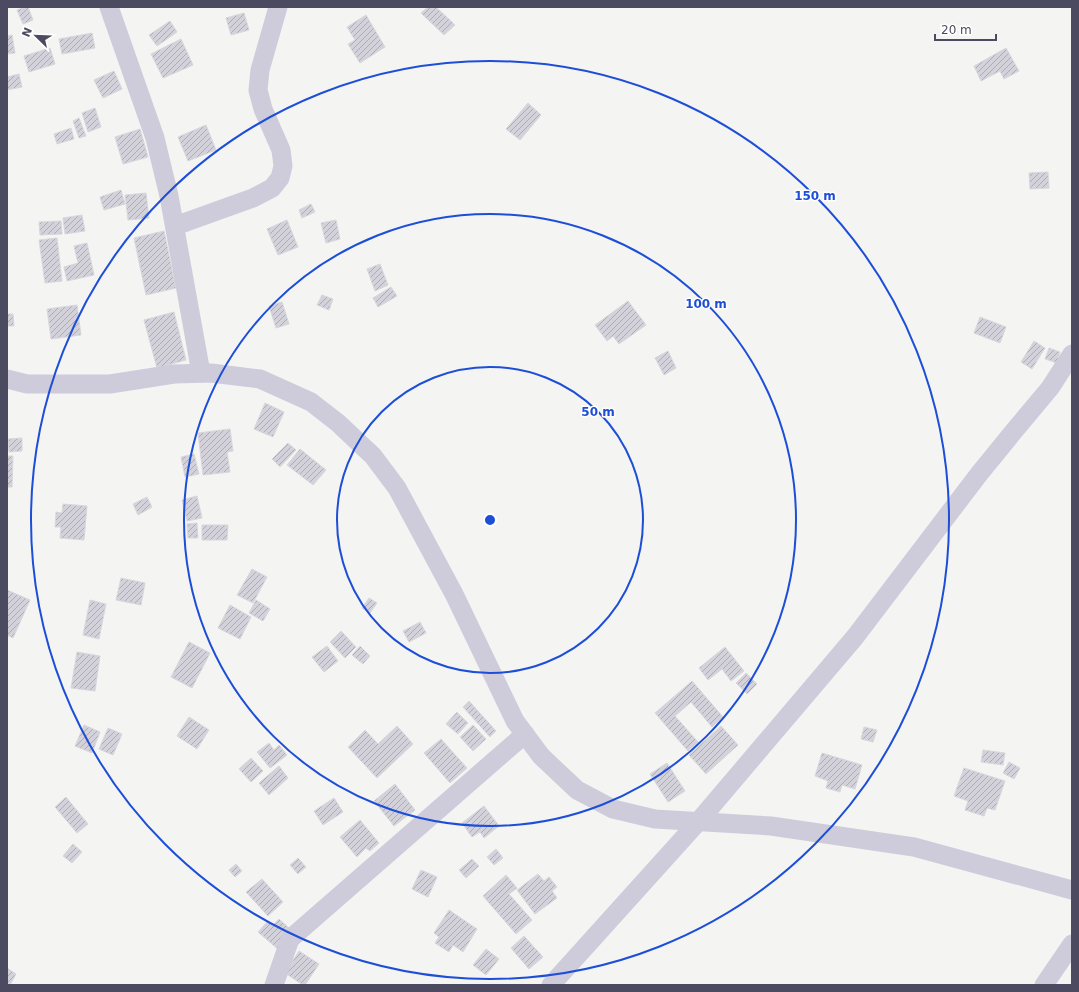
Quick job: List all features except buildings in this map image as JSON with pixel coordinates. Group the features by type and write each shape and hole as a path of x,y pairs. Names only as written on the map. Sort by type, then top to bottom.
{"street":[{"path":"109,7 154,138 169,196 201,373"},
{"path":"175,226 253,198 272,188 280,178 283,166 280,150 263,109 258,90 260,70 278,7"},
{"path":"552,985 698,822 856,637 979,474 1050,388 1072,354"},
{"path":"7,379 27,384 110,384 174,374 211,373 260,379 312,402 338,423 373,456 397,488 454,594 515,721 541,756 577,790 613,809 655,819 771,826 914,847 1072,890"},
{"path":"274,985 290,939 525,734"},
{"path":"1044,985 1072,944"}]}
